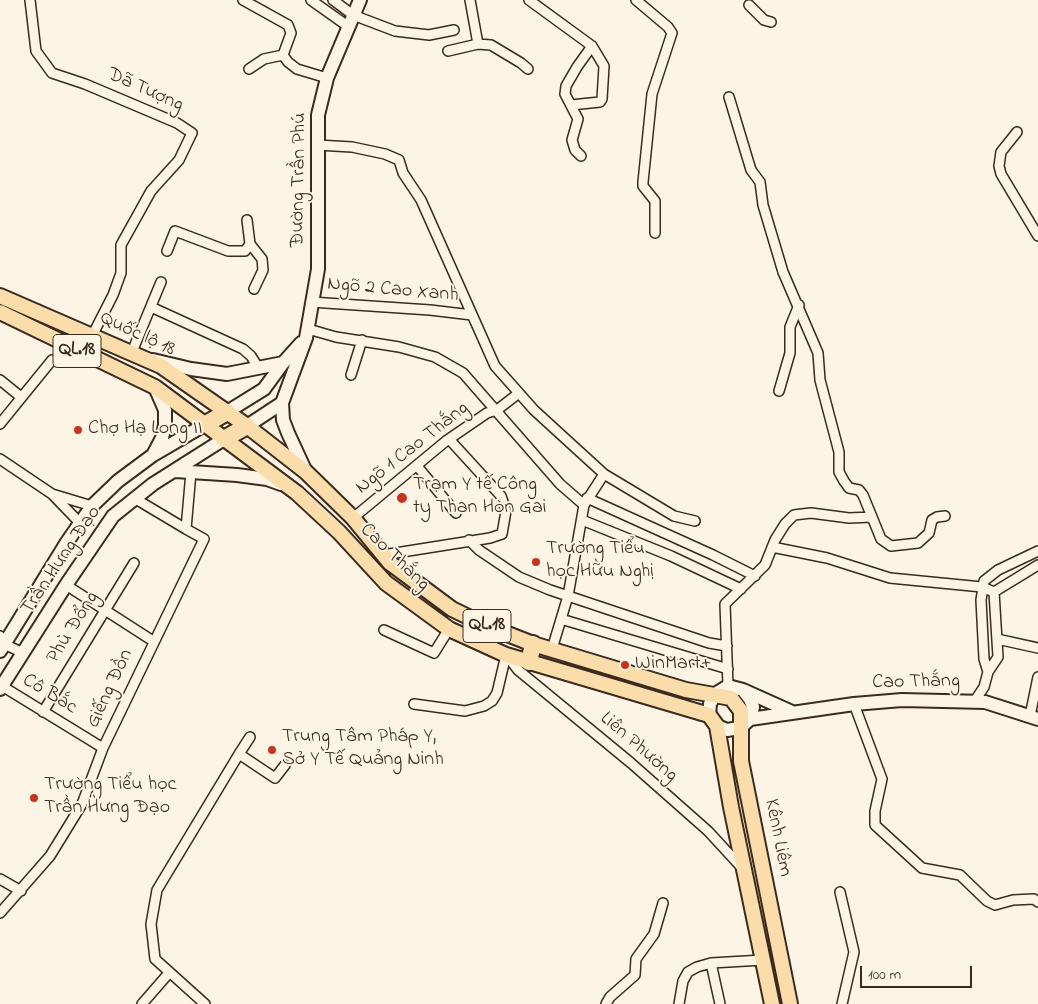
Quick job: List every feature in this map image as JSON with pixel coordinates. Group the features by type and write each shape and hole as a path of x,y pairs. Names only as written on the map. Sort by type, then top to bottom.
{"highway":[{"path":"206,424 227,412"},
{"path":"224,439 247,426"},
{"path":"530,662 533,644"}],"main road":[{"name":"Đường Trần Phú","path":"282,403 307,333 318,269 318,115 326,78 360,0"},
{"path":"0,289 6,298"},
{"name":"Quốc lộ 18","path":"6,298 161,366 247,426"},
{"name":"Quốc lộ 18","path":"0,312 155,387 224,439"},
{"path":"227,412 264,389 307,333"},
{"path":"145,358 214,373 233,373 283,363"},
{"path":"153,455 162,438 165,425 165,410 155,387"},
{"path":"247,426 282,403 286,427 306,472"},
{"name":"Trần Hưng Đạo","path":"1,644 79,522 92,506 118,481 153,455 206,424"},
{"name":"Cao Thắng","path":"247,426 306,472 353,518 383,555 417,584 452,609 487,626 533,644 686,690 716,694"},
{"name":"Trần Hưng Đạo","path":"1,688 66,585 113,516 134,498 224,439"},
{"name":"Cao Thắng","path":"224,439 297,493 339,532 386,583 449,629 506,654 713,720 727,730 745,723 792,712 902,700 985,702 1034,717"},
{"path":"175,471 212,472 267,478 297,493"},
{"path":"92,506 113,516"},
{"path":"713,720 710,704 716,694 728,686 743,690 792,712"},
{"path":"743,690 750,699 752,707 745,723"},
{"name":"Kênh Liêm","path":"716,694 731,698 741,711 745,723 741,761 790,1004"},
{"name":"Kênh Liêm","path":"713,720 772,1004"}],"street":[{"name":"Dã Tượng","path":"30,0 36,51 52,73 85,84 178,123 192,133 179,160 152,191 121,245 121,273 113,295 92,336"},
{"path":"243,0 288,25 291,33 283,55"},
{"path":"311,0 351,21 395,31 429,35 454,30"},
{"path":"333,0 351,21"},
{"path":"470,0 478,44"},
{"path":"529,0 592,46 604,66 602,99 600,102 571,105"},
{"path":"636,0 668,27 672,33 652,94 643,186 655,201 655,233"},
{"path":"749,5 764,20 772,22"},
{"path":"448,51 478,44 496,47 528,69"},
{"path":"581,156 575,150 572,140 578,119 565,94 566,86 592,46"},
{"path":"249,69 264,60 283,55"},
{"path":"283,55 297,69 326,78"},
{"path":"729,97 751,170 760,182 763,205 783,272 799,305 818,353 820,380 839,452 839,472 849,488 859,490 863,494 881,539 891,546 904,546 924,539 929,533 932,520 945,516"},
{"path":"1017,132 1001,152 999,166 1038,236"},
{"path":"317,145 352,147 385,154 399,160 403,173 421,200 495,366 534,410 604,474 674,516 696,521"},
{"path":"247,220 250,244 262,259 264,270 254,289"},
{"path":"167,251 175,231 236,253 245,251 250,244"},
{"path":"132,352 161,282"},
{"name":"Ngõ 2 Cao Xanh","path":"311,302 430,310 472,315"},
{"path":"779,391 790,353 790,327 799,305"},
{"path":"151,307 243,349 251,356 259,369"},
{"path":"307,333 399,347 448,363 463,373 560,484 586,502 713,555 755,576"},
{"path":"351,375 362,340"},
{"path":"0,424 52,360"},
{"path":"0,380 21,397"},
{"name":"Ngõ 1 Cao Thắng","path":"353,518 449,439 487,413 495,411 519,393"},
{"path":"383,555 502,534 505,527 504,503 501,496 449,439"},
{"path":"0,459 52,494 79,522"},
{"path":"416,466 456,513"},
{"path":"134,498 186,529 191,472"},
{"path":"552,649 568,596 586,502 604,474"},
{"path":"52,494 92,506"},
{"path":"728,686 725,604 765,565 772,546 785,524 794,515 811,513 849,518 872,516"},
{"path":"582,520 671,556 741,589"},
{"name":"Giếng Đồn","path":"0,913 50,856 82,804 103,748 204,539 186,529"},
{"path":"469,540 480,550 519,576 568,596 709,643 727,646"},
{"path":"772,546 827,558 890,578 982,587 994,592"},
{"path":"988,672 984,659 982,587 984,581 1038,551"},
{"name":"Phù Đổng","path":"43,712 134,563"},
{"path":"994,592 1038,564"},
{"path":"66,585 154,641"},
{"path":"974,702 984,687 988,672 998,657 994,592"},
{"path":"561,618 728,669"},
{"path":"384,630 434,653 449,629"},
{"path":"997,639 1038,648"},
{"path":"1,644 22,653"},
{"path":"414,704 465,711 484,706 492,701 497,692 506,654"},
{"name":"Liên Phường","path":"506,654 518,670 631,763 708,831 745,871"},
{"path":"1034,717 1038,677"},
{"name":"Cô Bắc","path":"1,688 103,748"},
{"path":"854,704 882,779 875,811 875,825 922,868 960,875 995,905 1013,900 1034,899 1038,902"},
{"path":"205,1004 155,959 152,924 158,890 250,737"},
{"path":"239,754 275,778 285,765"},
{"path":"0,879 21,891"},
{"path":"840,892 854,952 842,1004"},
{"path":"606,1004 610,997 635,975 636,959 654,934 663,903"},
{"path":"679,1004 682,982 688,972 711,962 763,960"},
{"path":"711,962 720,1004"},
{"path":"142,1004 169,973"}],"place":[{"name":"Chợ Hạ Long II","path":"78,430"},
{"name":"Trạm Y tế Công ty Than Hòn Gai","path":"402,498"},
{"name":"Trường Tiểu học Hữu Nghị","path":"536,562"},
{"name":"WinMart+","path":"625,665"},
{"name":"Trung Tâm Pháp Y, Sở Y Tế Quảng Ninh","path":"272,750"},
{"name":"Trường Tiểu học Trần Hưng Đạo","path":"34,798"}]}
